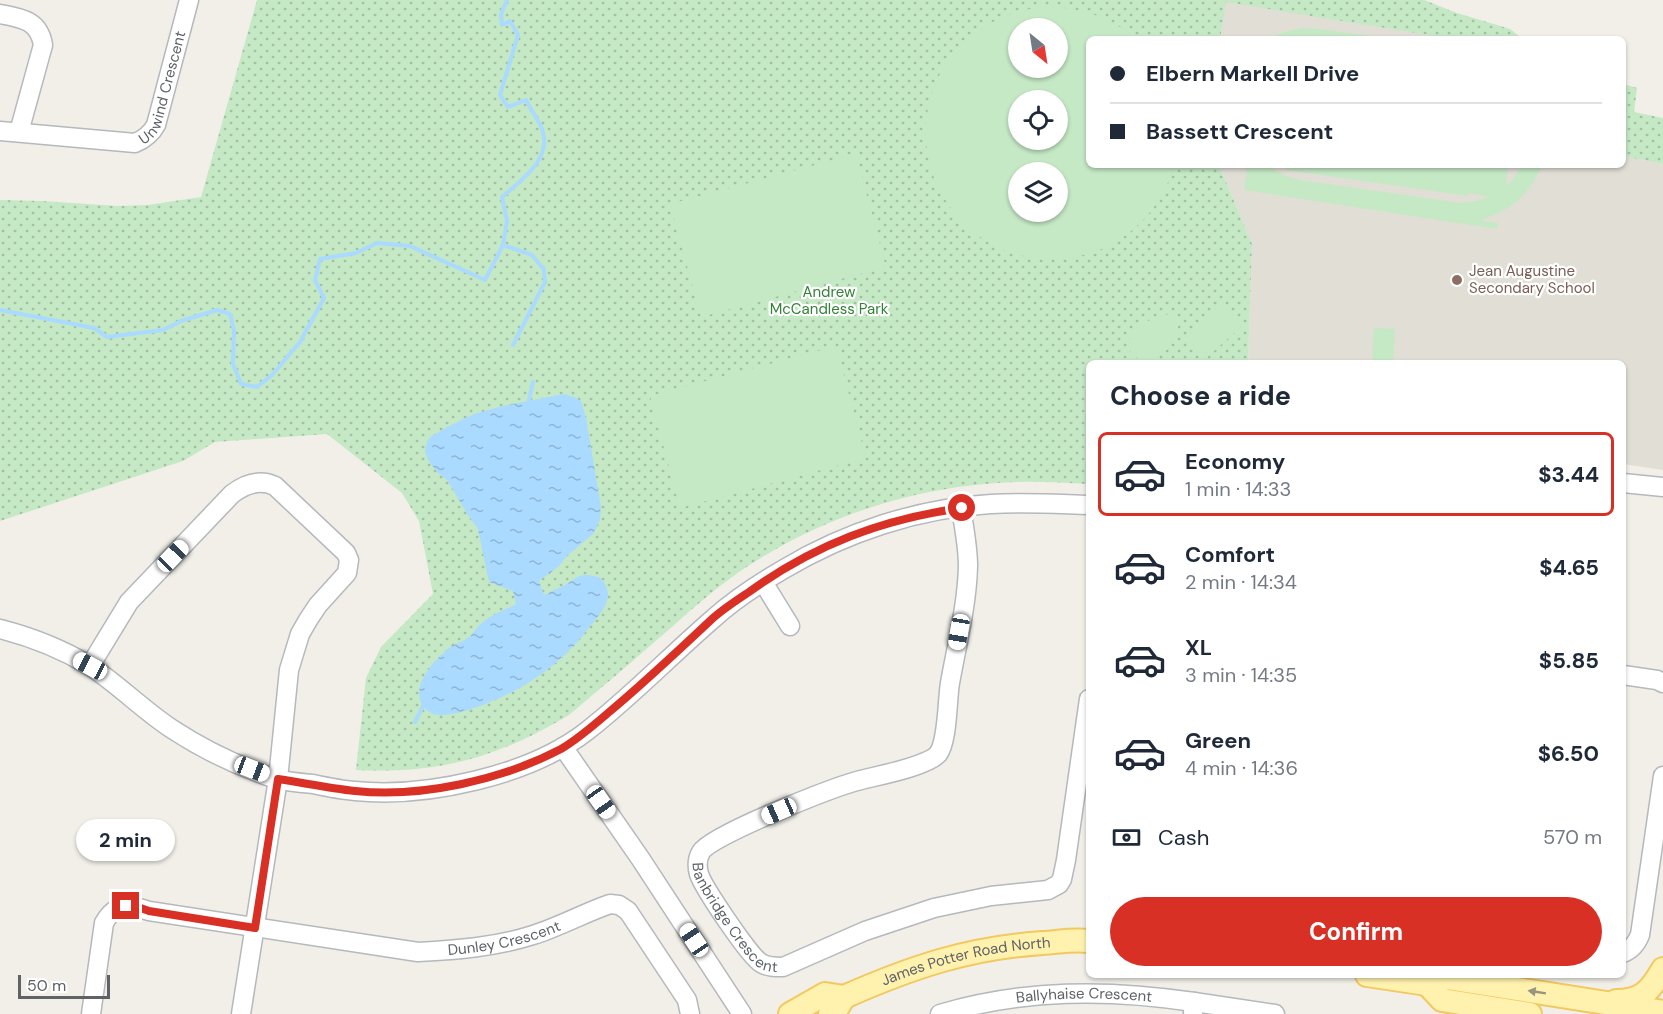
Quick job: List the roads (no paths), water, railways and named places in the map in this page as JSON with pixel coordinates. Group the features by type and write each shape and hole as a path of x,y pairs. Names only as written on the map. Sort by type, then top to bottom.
{"main road":[{"name":"James Potter Road North","path":"790,1014 825,994 837,1005 888,978 968,953 1011,945 1086,940"},
{"path":"1595,1002 1627,1001 1641,997 1651,988 1663,969"},
{"path":"1386,978 1427,984 1447,978 1663,1012"},
{"path":"1427,984 1442,1000 1530,1014"}],"street":[{"name":"Unwind Crescent","path":"0,131 135,143 144,139 156,125 189,0"},
{"path":"0,14 25,19 33,24 39,31 43,45 19,132"},
{"path":"90,666 129,602 239,488 254,483 269,483 275,486 346,553 349,567 343,579 312,613 300,634 292,658 278,779 241,1014"},
{"path":"1626,483 1663,488"},
{"path":"0,628 35,640 90,666 169,727 230,761 278,779 356,791 422,790 501,773 529,764 563,747 585,733 633,693 715,617 763,582 811,553 861,532 908,517 988,504 1086,505"},
{"name":"Banbridge Crescent","path":"962,508 968,564 966,584 944,740 937,755 925,762 808,798 730,833 708,845 701,852 697,866 702,880 748,950 760,963 783,967 865,931 925,910 991,897 1048,890 1059,884 1065,867 1086,720"},
{"path":"763,582 790,626"},
{"path":"1626,675 1663,683"},
{"path":"563,747 640,858 742,1014"},
{"path":"1626,952 1637,943 1640,935 1663,776"},
{"name":"Dunley Crescent","path":"255,928 406,951 453,950 498,944 532,936 610,904 619,905 628,911 687,1000 690,1014"},
{"path":"91,1014 104,922 109,914 117,909 135,906 149,911 255,928"},
{"name":"Ballyhaise Crescent","path":"940,1014 1005,999 1082,992 1130,994 1193,1008 1275,1014"}],"water":[{"path":"564,394 581,401 586,418 601,507 600,520 593,534 568,555 558,567 539,581 544,595 580,576 601,578 608,591 606,603 600,614 567,653 524,686 474,708 449,714 433,714 423,706 419,694 423,678 428,670 446,650 465,640 493,615 516,604 513,591 489,582 478,529 448,481 428,460 425,451 427,442 430,437 474,414"}],"waterway":[{"path":"0,310 94,328 107,337 163,330 181,321 217,310 230,314 234,330 233,364 241,384 257,387 272,375 300,342 324,298 315,280 320,259 356,253 377,243 410,246 485,280 503,245 507,221 502,197 533,168 543,150 544,140 542,129 526,100 508,107 500,95 518,35 510,21 502,25 501,14 507,0"},
{"path":"503,245 532,255 544,270 545,282 513,345"},
{"path":"528,405 533,382"},
{"path":"415,722 427,703"}],"place":[{"name":"Jean Augustine Secondary School","path":"1457,280"}],"park label":[{"name":"Andrew McCandless Park","path":"829,300"}]}
